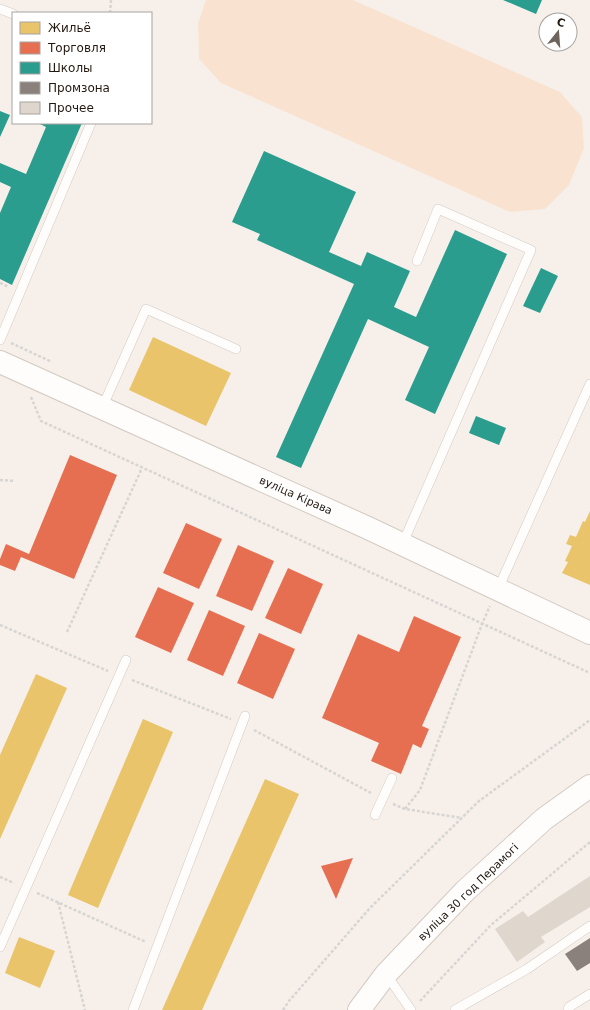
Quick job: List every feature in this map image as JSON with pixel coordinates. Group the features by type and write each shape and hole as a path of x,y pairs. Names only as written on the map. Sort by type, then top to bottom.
{"street":[{"name":"вуліца Кірава","path":"0,362 402,544 590,633"},
{"name":"вуліца 30 год Перамогі","path":"359,1010 386,974 471,886 544,819 590,786"}],"lane":[{"path":"0,9 12,14"},
{"path":"0,340 91,124"},
{"path":"402,544 531,250 438,209 417,261"},
{"path":"102,408 146,308 236,349"},
{"path":"498,589 507,572 590,384"},
{"path":"0,947 126,660"},
{"path":"133,1010 245,716"},
{"path":"375,815 392,778"},
{"path":"455,1010 527,969 590,926"},
{"path":"386,974 414,1007"},
{"path":"568,1010 569,1007 590,994"}],"path":[{"path":"110,12 111,0"},
{"path":"28,392 41,421 590,673"},
{"path":"67,632 142,468"},
{"path":"0,480 15,480"},
{"path":"405,809 420,790 482,624 498,589"},
{"path":"283,1010 370,908 479,801 590,720"},
{"path":"414,1007 491,925 590,842"},
{"path":"0,877 157,947"},
{"path":"58,902 84,1010"}],"shaded area":[{"path":"206,0 353,0 560,92 582,117 584,148 569,185 545,209 510,212 221,83 199,59 198,23"}],"building: Жильё":[{"path":"153,337 231,373 206,426 129,390"},
{"path":"590,511 590,585 562,573 568,562 565,561 572,546 566,544 570,535 576,537 583,521 585,522"},
{"path":"36,674 67,688 0,839 0,755"},
{"path":"143,719 173,732 98,908 68,895"},
{"path":"265,779 299,794 202,1010 162,1010"},
{"path":"19,937 55,951 40,988 5,973"}],"building: Торговля":[{"path":"70,455 117,475 74,579 21,557 15,571 0,565 0,559 6,544 29,554"},
{"path":"186,523 222,539 199,589 163,573"},
{"path":"238,545 274,561 252,611 216,596"},
{"path":"288,568 323,584 301,634 265,618"},
{"path":"158,587 194,603 171,653 135,637"},
{"path":"209,610 245,626 223,676 187,660"},
{"path":"414,616 461,637 422,726 429,729 421,748 413,744 401,774 371,761 379,743 322,718 358,634 399,652"},
{"path":"259,633 295,649 273,699 237,683"},
{"path":"353,858 336,899 321,866"}],"building: Школы":[{"path":"503,0 542,0 536,14"},
{"path":"0,111 10,115 0,137"},
{"path":"40,124 82,124 12,285 0,279 0,213 11,187 0,182 0,163 26,174 46,127"},
{"path":"264,151 356,192 329,252 361,266 367,252 410,271 394,307 416,317 455,230 507,254 435,414 405,400 429,347 368,319 301,468 276,457 354,284 257,240 260,234 232,222"},
{"path":"541,268 558,276 540,313 523,306"},
{"path":"476,416 506,428 499,445 469,433"}],"building: Промзона":[{"path":"590,938 590,963 577,971 565,954"}],"building: Прочее":[{"path":"590,876 590,907 541,937 545,942 517,962 495,929 523,911 528,917"}]}
